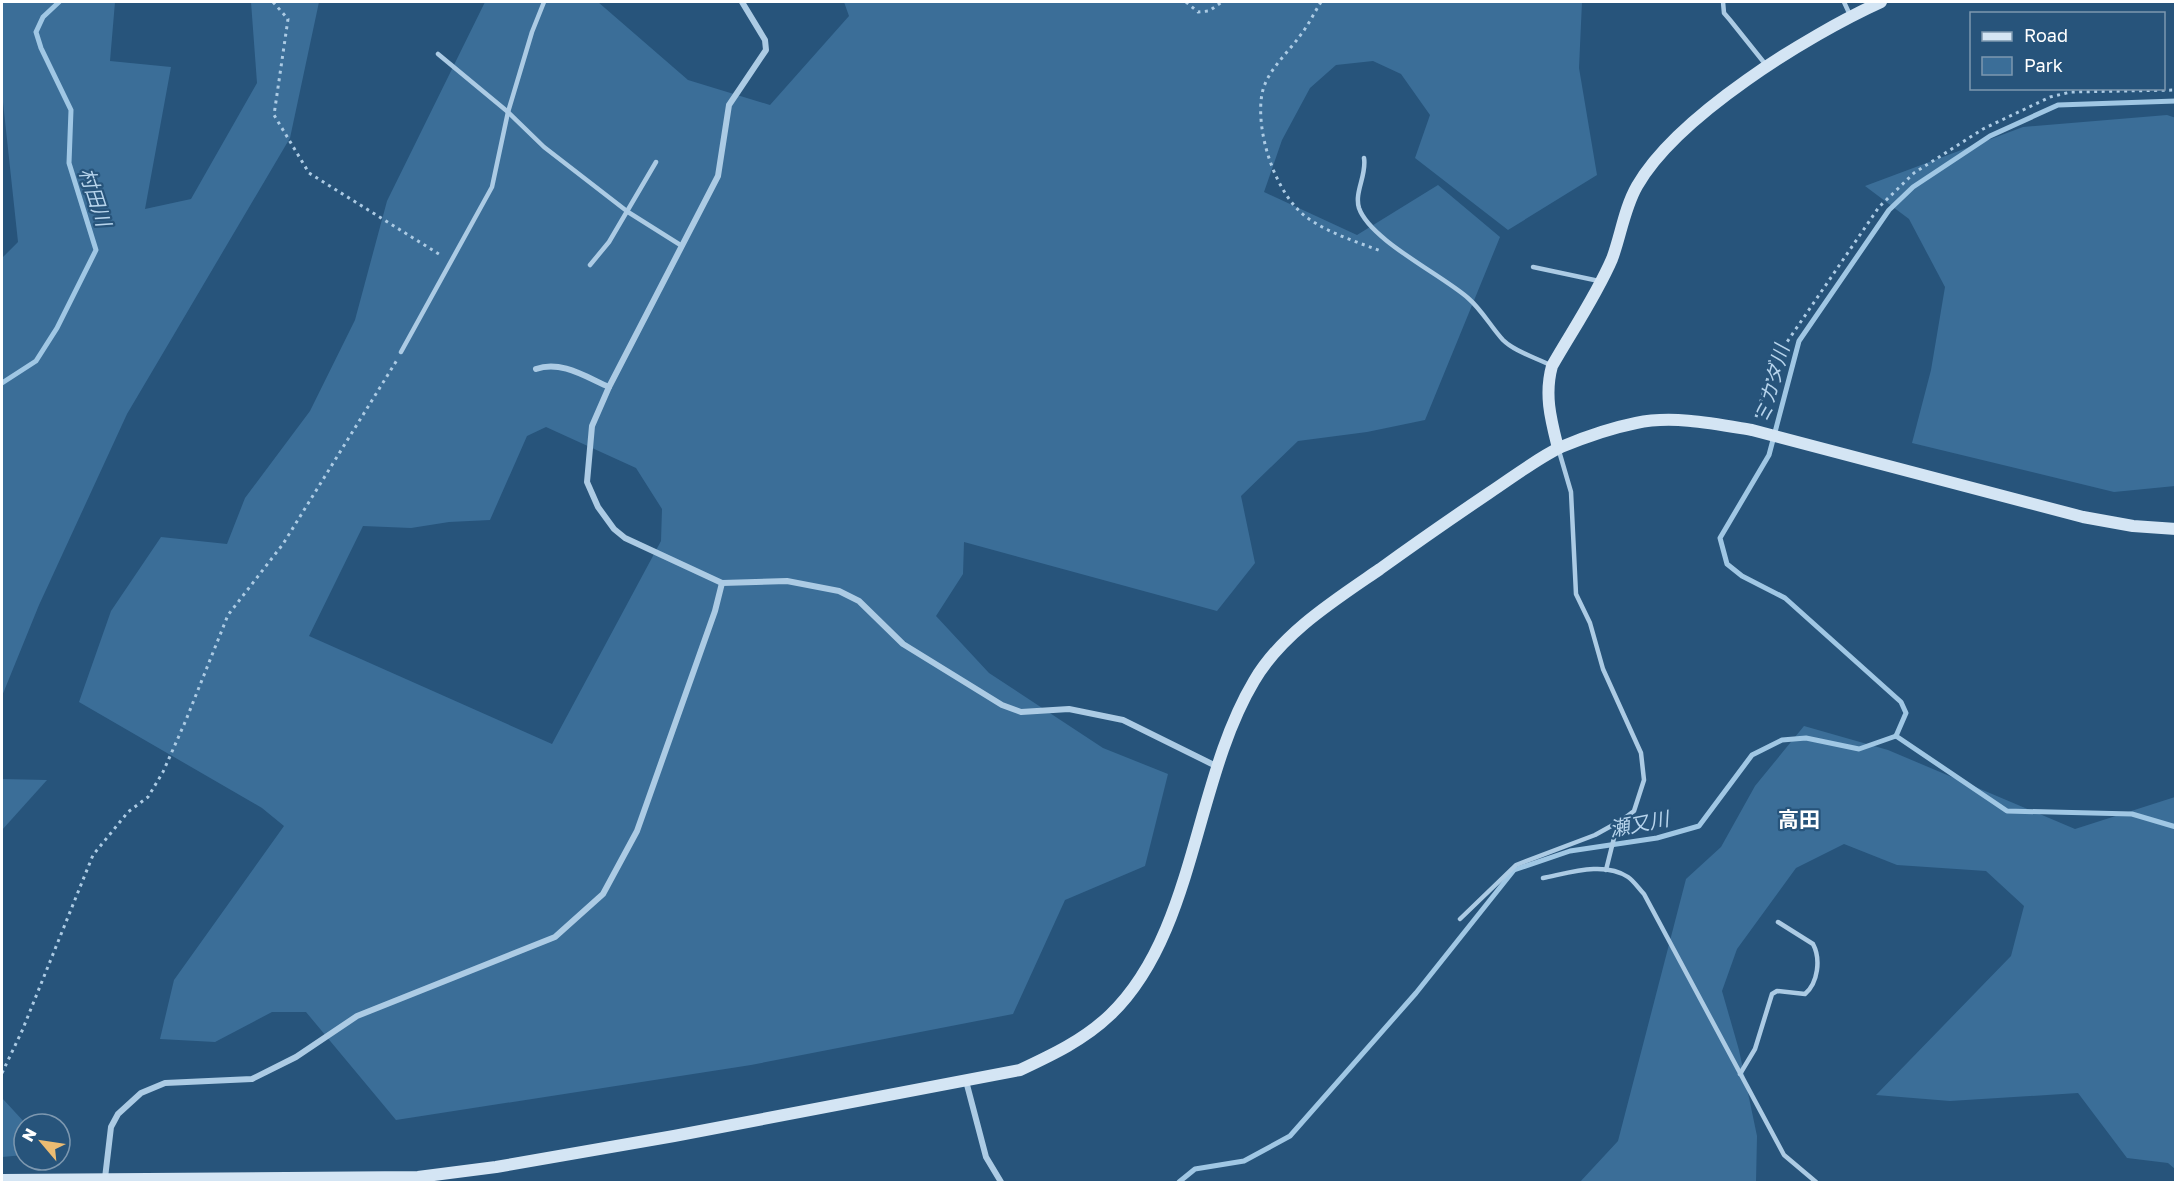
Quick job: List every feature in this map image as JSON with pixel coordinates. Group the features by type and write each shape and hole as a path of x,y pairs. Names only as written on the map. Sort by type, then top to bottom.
{"street":[{"path":"742,2 765,40 766,50 729,105 718,176 609,387 592,426 587,482 591,495 614,529 625,538 722,583 787,581 839,591 859,601 903,644 1002,705 1021,712 1069,709 1123,720 1216,766"},
{"path":"1558,448 1549,410 1548,380 1552,366 1611,260 1626,209 1645,174 1673,139 1702,114 1768,67 1850,15 1881,2"},
{"path":"536,369 546,365 560,367 609,387"},
{"path":"2,1180 105,1178 264,1180 418,1177 496,1167 674,1136 1020,1070 1067,1048 1110,1015 1125,998 1158,946 1178,895 1216,766 1232,723 1254,681 1290,636 1352,588 1440,526 1558,448 1603,432 1639,422 1679,421 1752,430 2084,517 2133,526 2175,529"},
{"path":"105,1178 111,1127 118,1114 141,1093 165,1083 252,1079 296,1057 357,1016 555,937 603,894 637,831 715,611 722,583"},
{"path":"966,1081 986,1157 1001,1182"}],"lane":[{"path":"401,352 492,187 508,112 532,32 544,2"},
{"path":"1723,2 1724,13 1768,67"},
{"path":"1844,2 1850,15"},
{"path":"438,54 508,112 544,147 628,212 682,246"},
{"path":"1364,158 1366,169 1358,196 1359,206 1370,223 1416,262 1468,298 1503,340 1552,366"},
{"path":"590,265 609,242 656,162"},
{"path":"1533,267 1599,281"},
{"path":"1460,919 1516,865 1595,835 1634,811 1644,780 1641,753 1603,669 1590,623 1576,594 1571,492 1558,448"},
{"path":"1606,870 1618,822"},
{"path":"1543,878 1593,869 1606,870 1628,877 1644,894 1784,1155 1816,1182"},
{"path":"1740,1074 1755,1049 1772,994 1777,991 1805,994 1811,989 1815,977 1818,962 1813,944 1778,922"}],"path":[{"path":"273,2 288,19 274,115 309,173 450,261"},
{"path":"1186,2 1198,12 1209,11 1222,2"},
{"path":"1321,2 1301,35 1272,71 1262,94 1262,138 1273,170 1307,218 1330,231 1382,251"},
{"path":"1752,430 1773,363 1879,207 1914,173 1983,129 2050,97 2071,92 2175,90"},
{"path":"2,1073 22,1031 93,855 128,812 148,797 163,772 186,720 228,615 283,544 401,352"}],"green space":[{"path":"2,2 115,2 110,61 171,67 145,209 191,199 257,83 251,2 319,2 290,138 127,414 39,605 2,696 2,258 18,242 2,93"},
{"path":"485,2 598,2 688,80 770,105 849,16 844,2 1582,2 1579,68 1597,175 1508,230 1415,158 1430,115 1401,74 1373,61 1336,65 1310,88 1282,140 1264,192 1357,235 1438,185 1500,237 1425,420 1367,432 1298,441 1241,496 1255,563 1217,611 964,542 963,574 936,616 989,673 1103,748 1168,774 1145,866 1065,900 1013,1014 751,1065 396,1120 306,1012 272,1012 215,1042 160,1039 174,980 284,826 262,808 79,702 111,611 161,537 227,544 245,498 310,411 355,320 387,201","holes":["546,427 636,468 662,509 661,541 552,744 309,636 363,526 411,528 449,522 490,520 527,436"]},
{"path":"2167,115 2176,118 2175,486 2114,492 1912,443 1931,370 1945,287 1909,219 1865,186 2023,127"},
{"path":"1804,726 1888,750 2075,829 2175,797 2175,1169 2168,1163 2127,1158 2078,1093 1950,1101 1876,1095 2011,956 2024,906 1986,871 1897,865 1844,844 1796,868 1737,949 1722,991 1739,1050 1757,1136 1756,1182 1580,1182 1618,1141 1686,879 1721,847 1755,786"},
{"path":"2,779 47,780 2,830"},
{"path":"2,1098 15,1112 12,1112 12,1156 2,1157"}],"waterway":[{"name":"村田川","path":"2,383 36,361 57,328 96,250 69,163 71,110 41,48 36,32 43,17 59,2"},
{"name":"ミカダ川","path":"1896,736 1906,713 1901,702 1785,598 1742,576 1727,564 1720,538 1769,455 1799,341 1889,210 1913,187 1990,136 2058,105 2176,101"},
{"name":"瀬又川","path":"1896,736 2007,811 2132,814 2176,827"},
{"name":"瀬又川","path":"1179,1182 1195,1169 1244,1161 1290,1136 1416,993 1514,870 1570,851 1657,838 1699,826 1752,755 1782,740 1806,738 1859,749 1896,736"}],"district":[{"name":"高田","path":"1799,820"}]}
